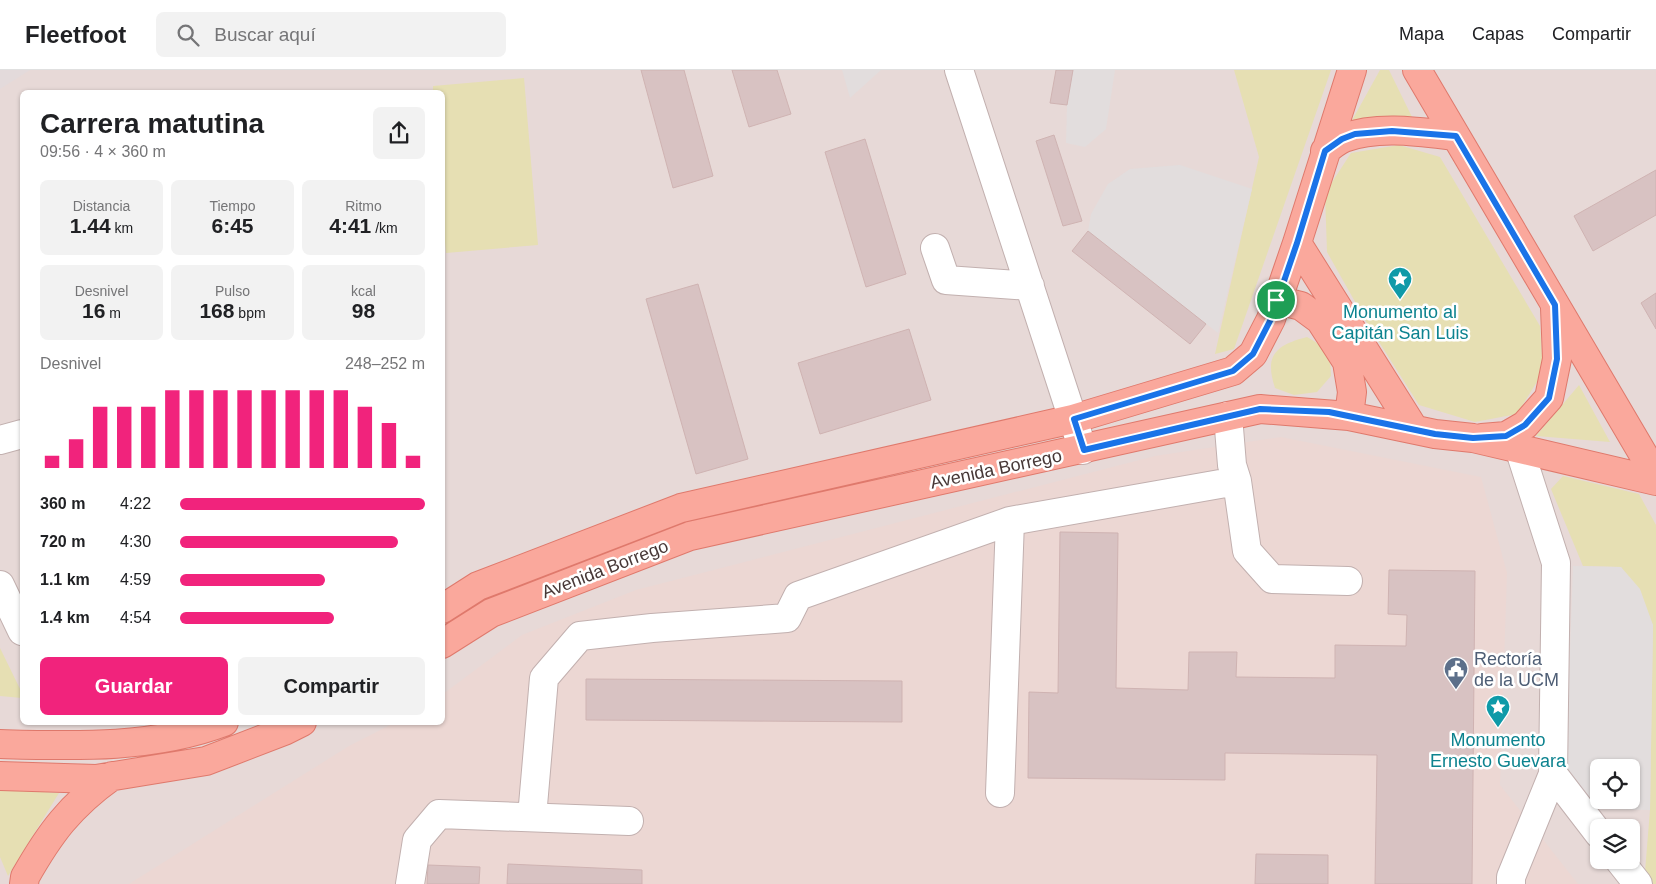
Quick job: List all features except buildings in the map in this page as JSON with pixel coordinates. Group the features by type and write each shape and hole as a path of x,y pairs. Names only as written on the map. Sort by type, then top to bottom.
{"main road":[{"name":"Avenida Borrego","path":"445,607 478,586 681,508 1074,419 1233,371 1253,354 1271,319 1352,70"},
{"path":"1417,70 1656,476"},
{"path":"1325,151 1342,139 1355,134 1392,131 1456,136"},
{"path":"1297,243 1414,429"},
{"path":"1276,300 1301,306 1320,320 1347,362 1352,392 1349,416"},
{"path":"1473,438 1506,436 1525,425 1549,398 1557,359 1555,305"},
{"name":"Avenida Borrego","path":"445,642 491,613 690,536 1084,450 1260,409 1349,416 1435,434 1473,438 1656,481"},
{"path":"0,744 94,746 198,732 216,725"},
{"path":"0,776 96,779 206,760 284,732 297,725"},
{"path":"24,884 25,877 46,841 73,807 112,776"}],"street":[{"path":"959,70 1084,450"},
{"path":"935,248 946,280 1030,286"},
{"path":"1228,416 1232,465 1237,481 1247,551 1272,579 1348,581"},
{"path":"0,440 20,435"},
{"path":"1511,884 1511,877 1553,774 1556,563 1519,448"},
{"path":"532,817 544,678 580,636 652,628 787,618 798,596 1010,521 1237,481"},
{"path":"1000,794 1010,521"},
{"path":"0,585 20,627"},
{"path":"1553,774 1590,822"},
{"path":"410,884 417,840 439,814 629,821"},
{"path":"1626,869 1638,884"}],"shaded area":[{"path":"0,70 1656,70 1656,884 0,884"},
{"path":"0,70 30,70 0,89"},
{"path":"842,70 881,70 850,98"},
{"path":"1073,70 1115,70 1106,129 1085,147 1066,143 1067,105"},
{"path":"1234,70 1331,70 1234,349 1215,354 1259,157"},
{"path":"1380,70 1389,70 1412,117 1350,124"},
{"path":"524,78 538,245 446,253 445,90 433,90 433,86"},
{"path":"1399,145 1440,157 1540,326 1543,372 1517,414 1475,422 1419,405 1367,323 1327,252 1325,193 1351,153"},
{"path":"1180,165 1252,189 1218,333 1088,231 1091,214 1108,184 1130,169"},
{"path":"1307,337 1319,344 1329,356 1331,376 1317,392 1294,395 1275,388 1271,367 1275,353 1287,344"},
{"path":"1579,385 1610,442 1536,436"},
{"path":"1281,437 1481,477 1507,573 1500,785 1578,884 129,884 349,746 390,725 445,725 445,693 522,635 636,590 1155,456"},
{"path":"1563,476 1639,494 1656,525 1656,884 1644,884 1650,810 1653,625 1621,567 1583,566 1551,489"},
{"path":"1573,566 1621,567 1640,589 1653,625 1650,810 1594,809 1640,809 1640,759 1590,759 1590,803 1566,766"},
{"path":"0,648 20,689 20,698 0,696"},
{"path":"0,789 59,793 8,876 0,857"}],"place":[{"name":"Monumento al Capitán San Luis","path":"1400,300"},
{"name":"Rectoría de la UCM","path":"1456,690"},
{"name":"Monumento Ernesto Guevara","path":"1498,728"}],"route":[{"path":"1392,131 1456,136 1555,305 1557,359 1549,398 1525,425 1506,436 1473,438 1435,434 1329,412 1260,409 1084,450 1074,419 1233,371 1253,354 1271,319 1276,300 1297,243 1325,151 1342,139 1355,134 1392,131"}]}
